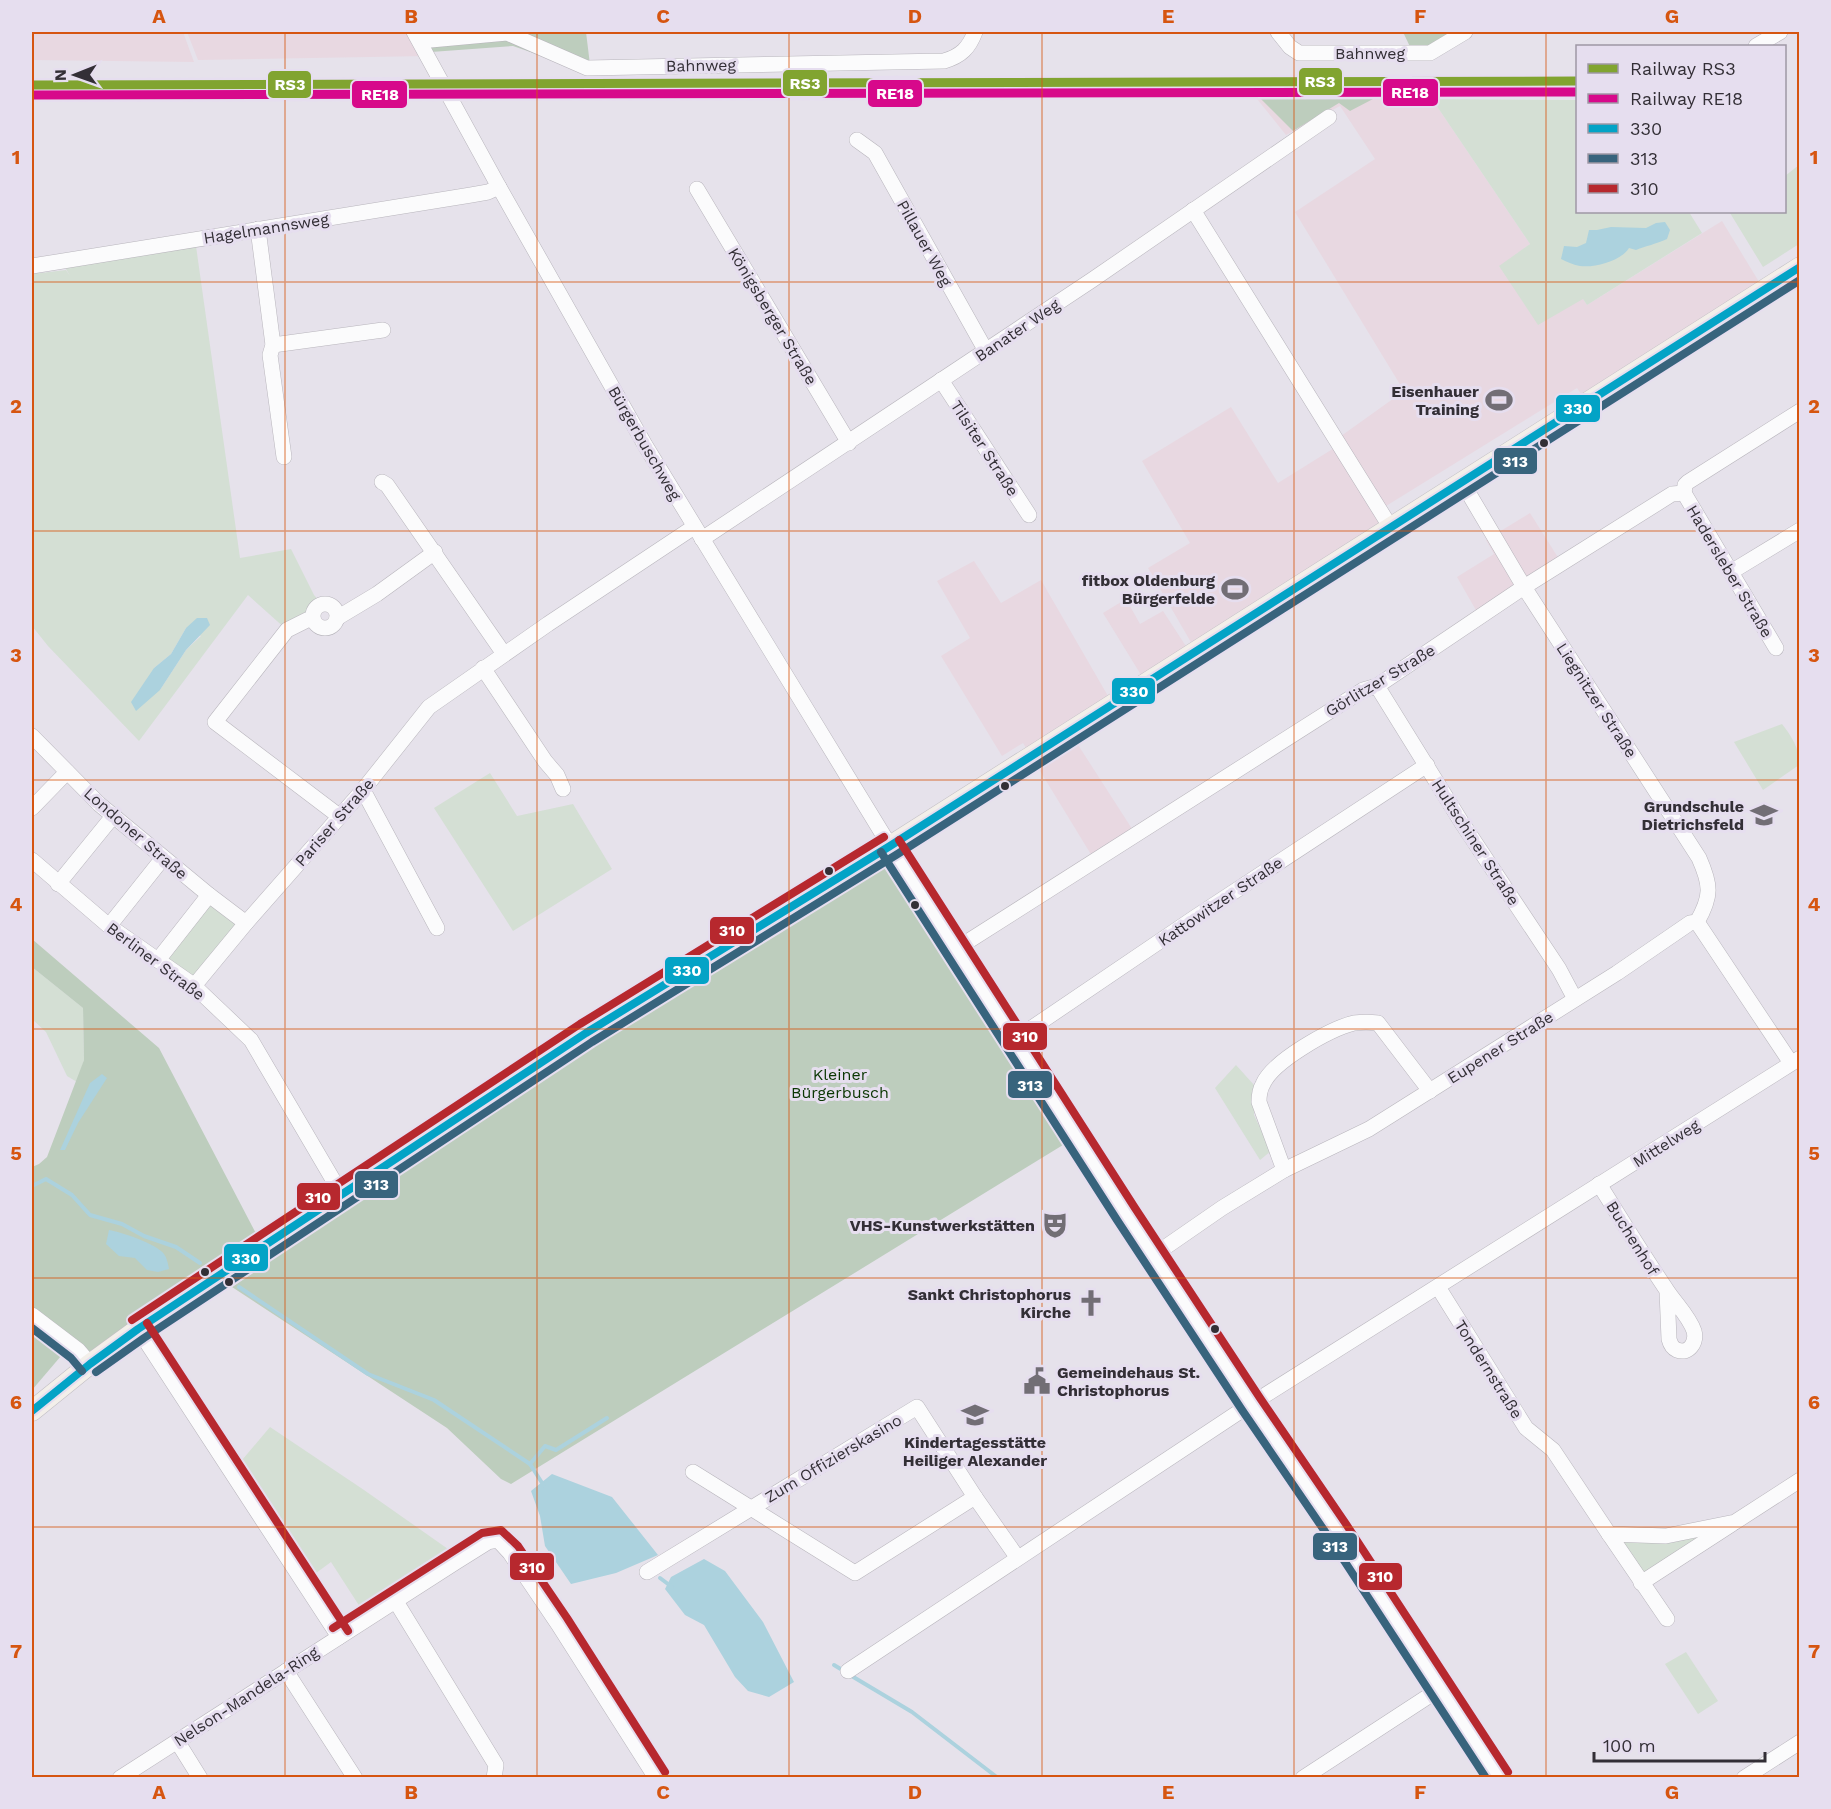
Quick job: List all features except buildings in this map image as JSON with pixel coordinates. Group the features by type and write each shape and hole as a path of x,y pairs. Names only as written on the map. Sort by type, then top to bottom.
{"main road":[{"path":"32,1411 138,1329 586,1033 890,846 1800,267"}],"street":[{"name":"Bahnweg","path":"417,36 507,33 587,68 944,60 956,58 965,50 975,32"},
{"name":"Bahnweg","path":"1278,32 1290,47 1299,53 1430,53 1465,32"},
{"path":"1758,45 1780,32"},
{"name":"Bürgerbuschweg","path":"417,36 499,187 645,445 890,846 1251,1404 1338,1530 1499,1778"},
{"name":"Banater Weg","path":"698,533 849,443 1329,117"},
{"name":"Pillauer Weg","path":"857,140 875,153 986,351"},
{"name":"Hagelmannsweg","path":"32,266 471,195 499,187"},
{"name":"Königsberger Straße","path":"697,189 849,443"},
{"path":"1193,210 1391,528"},
{"path":"258,229 273,345 270,355 284,457"},
{"path":"273,345 383,330"},
{"name":"Tilsiter Straße","path":"941,380 1029,515"},
{"name":"Görlitzer Straße","path":"956,949 1363,690 1377,686 1524,587 1672,495 1684,493 1685,484 1800,411"},
{"path":"382,482 387,485 435,552 504,654"},
{"name":"Liegnitzer Straße","path":"1462,482 1524,587 1699,858 1709,889 1707,903 1697,922"},
{"name":"Hadersleber Straße","path":"1684,493 1776,648"},
{"path":"1731,572 1800,530"},
{"name":"Pariser Straße","path":"194,986 363,790 429,707 504,654 698,533"},
{"path":"339,816 214,722 286,630 313,619 318,626 326,628 333,625 337,618 377,594 435,552"},
{"path":"483,668 557,776 563,789"},
{"name":"Hultschiner Straße","path":"1377,686 1462,823 1559,969 1575,999"},
{"name":"Londoner Straße","path":"32,736 99,804 246,923"},
{"name":"Kattowitzer Straße","path":"1014,1040 1427,765"},
{"path":"32,808 67,772"},
{"path":"363,790 437,928"},
{"path":"58,884 114,815"},
{"path":"109,927 163,858"},
{"name":"Berliner Straße","path":"32,860 109,927 194,986 251,1040 318,1150 342,1195"},
{"path":"158,960 209,895"},
{"path":"1697,922 1796,1060"},
{"name":"Eupener Straße","path":"1154,1255 1222,1208 1284,1170 1369,1130 1617,973 1690,923 1697,922"},
{"path":"1284,1170 1259,1102 1260,1093 1271,1071 1289,1055 1307,1045 1354,1023 1378,1023 1431,1090"},
{"name":"Mittelweg","path":"848,1671 1251,1404 1796,1060"},
{"name":"Buchenhof","path":"1599,1184 1667,1291"},
{"name":"Tondernstraße","path":"1438,1287 1526,1428 1553,1450 1667,1619"},
{"path":"32,1315 78,1350 90,1364"},
{"path":"138,1329 339,1637"},
{"name":"Zum Offizierskasino","path":"646,1572 917,1407 1017,1557"},
{"name":"Zum Offizierskasino","path":"693,1472 855,1573 975,1497"},
{"path":"1641,1583 1800,1480"},
{"path":"1609,1534 1665,1536 1735,1522"},
{"name":"Nelson-Mandela-Ring","path":"120,1778 395,1600 488,1542 498,1540 510,1553 558,1624 656,1778"},
{"path":"395,1600 496,1765 494,1778"},
{"path":"286,1671 355,1778"},
{"path":"1303,1778 1442,1688"},
{"path":"177,1741 200,1778"},
{"path":"1744,1778 1800,1742"}],"shaded area":[{"path":"32,32 183,32 194,62 32,60"},
{"path":"187,32 414,32 428,56 198,60"},
{"path":"1253,94 1432,99 1530,244 1499,267 1583,299 1587,305 1722,221 1764,290 1587,403 1577,388 1386,506 1341,436 1404,391 1295,212 1375,159 1340,106 1286,135"},
{"path":"1432,99 1576,100 1576,213 1690,213 1702,233 1587,305 1583,299 1538,325 1499,266 1530,244"},
{"path":"1799,165 1799,244 1763,267 1730,213 1786,213 1786,175"},
{"path":"195,239 240,558 291,549 314,595 322,604 316,608 313,615 287,630 248,595 139,741 48,646 32,626 32,274 66,270 70,276 62,262","holes":["186,628 201,636 186,650 160,690 154,668 171,654"]},
{"path":"1231,407 1278,483 1339,445 1391,528 1196,651 1148,568 1190,543 1142,461"},
{"path":"1530,513 1559,559 1477,612 1457,577 1494,554 1486,540"},
{"path":"974,561 1001,603 1041,580 1108,696 1064,723 1136,835 1095,861 1023,743 1002,756 941,656 970,638 937,581"},
{"path":"1126,599 1140,624 1163,611 1191,654 1146,683 1103,613"},
{"path":"1782,724 1795,743 1799,765 1763,790 1734,742"},
{"path":"490,773 517,816 573,804 612,869 513,931 434,808"},
{"path":"209,895 246,923 192,984 158,960"},
{"path":"32,967 83,1008 84,1060 77,1082 67,1076 46,1032 32,1019"},
{"path":"1236,1065 1254,1085 1254,1115 1271,1151 1260,1160 1215,1088"},
{"path":"270,1427 448,1549 360,1607 331,1562 312,1576 237,1466"},
{"path":"1735,1522 1641,1583 1609,1534 1639,1535"},
{"path":"1686,1652 1718,1701 1698,1714 1665,1664"}],"green space":[{"path":"415,32 586,32 591,73 513,46 431,52"},
{"path":"1403,32 1465,32 1413,53"},
{"path":"1261,99 1373,99 1350,111 1339,103 1293,131"},
{"name":"Kleiner Bürgerbusch","path":"890,846 1076,1137 511,1484 501,1479 447,1428 232,1287 352,1204"},
{"path":"32,939 159,1048 261,1243 90,1364 32,1315 32,1167 47,1157 84,1060 83,1008 32,967"},
{"path":"32,1330 50,1343 61,1356 32,1390"}],"water":[{"path":"1665,222 1670,230 1667,239 1636,250 1629,248 1620,257 1607,263 1580,266 1561,259 1564,246 1577,247 1586,243 1589,230 1611,227 1646,228"},
{"path":"197,618 207,618 210,625 186,650 160,690 136,711 131,702 154,668 171,654 186,628"},
{"path":"102,1074 107,1078 78,1123 65,1150 60,1150 90,1083"},
{"path":"109,1230 154,1246 166,1257 169,1269 158,1272 147,1270 135,1258 119,1256 106,1244"},
{"path":"552,1474 612,1497 658,1555 616,1573 571,1584 545,1546 540,1516 531,1491"},
{"path":"704,1559 725,1571 763,1622 794,1682 769,1697 748,1691 735,1677 704,1625 685,1615 665,1589 671,1577"}],"waterway":[{"path":"32,1186 46,1179 72,1195 90,1215 122,1224 144,1236 176,1247 200,1263"},
{"path":"239,1287 368,1374 434,1400 530,1464 544,1486"},
{"path":"530,1464 545,1446 556,1450 607,1418"},
{"path":"660,1578 672,1587"},
{"path":"834,1665 844,1671"},
{"path":"850,1675 912,1712 998,1778"}],"rail line":[{"name":"RS3","path":"32,85 1576,81"},
{"name":"RE18","path":"32,95 1576,92"}],"transit line":[{"name":"330","path":"32,1411 138,1329 586,1033 890,846 1800,267"},
{"name":"313","path":"96,1372 592,1042 896,855 1800,280"},
{"name":"310","path":"132,1320 580,1024 884,837"},
{"name":"310","path":"899,840 1135,1208 1508,1772"},
{"name":"313","path":"881,852 1117,1220 1486,1778"},
{"name":"310","path":"147,1323 348,1631"},
{"name":"313","path":"32,1328 71,1358 82,1371"},
{"name":"310","path":"333,1628 482,1533 501,1530 518,1546 567,1618 665,1772"}],"place":[{"name":"Eisenhauer Training","path":"1499,400"},
{"name":"fitbox Oldenburg Bürgerfelde","path":"1235,589"},
{"name":"Grundschule Dietrichsfeld","path":"1764,815"},
{"name":"VHS-Kunstwerkstätten","path":"1055,1225"},
{"name":"Sankt Christophorus Kirche","path":"1091,1303"},
{"name":"Gemeindehaus St. Christophorus","path":"1037,1381"},
{"name":"Kindertagesstätte Heiliger Alexander","path":"975,1415"}]}
